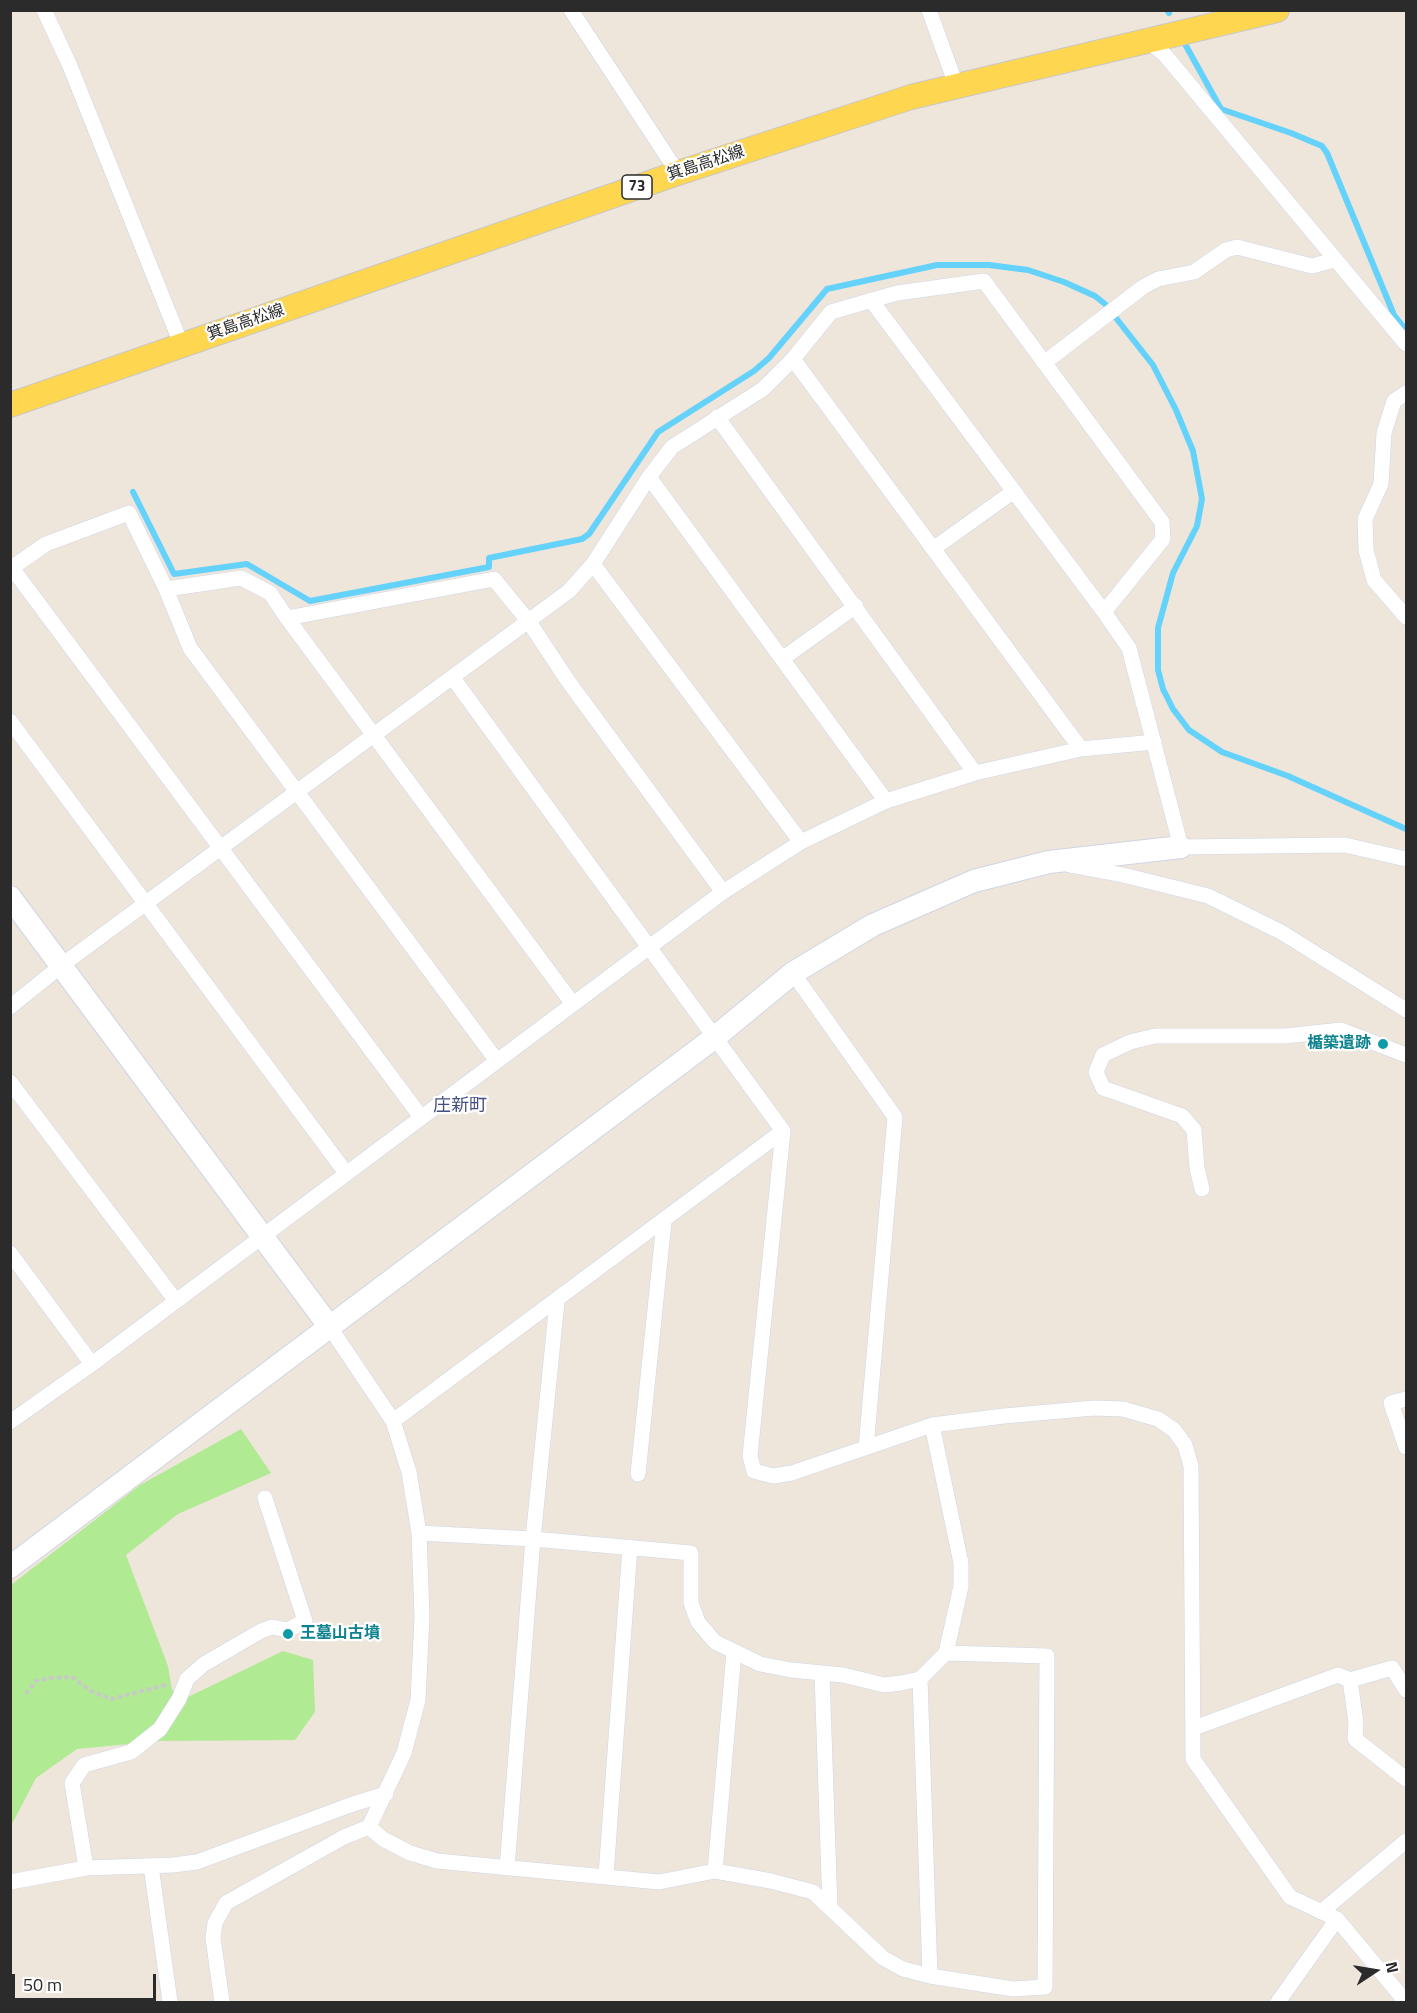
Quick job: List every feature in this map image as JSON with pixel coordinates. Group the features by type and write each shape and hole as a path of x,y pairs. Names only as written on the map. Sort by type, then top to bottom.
{"main road":[{"name":"箕島高松線","path":"10,405 678,173 911,97 1276,10"}],"street":[{"path":"44,10 70,66 182,345"},
{"path":"571,10 678,173"},
{"path":"929,10 956,86"},
{"path":"1147,40 1166,55 1334,260 1407,344"},
{"path":"1044,363 1158,279 1194,272 1216,255 1237,247 1312,266 1334,260"},
{"path":"10,1007 63,965 569,591 593,564 649,477 672,447 763,389 793,359 831,312 897,293 984,281 1162,522 1163,539 1104,612"},
{"path":"871,300 1129,648 1181,847"},
{"path":"793,359 1082,749"},
{"path":"1407,393 1394,401 1384,433 1382,484 1365,519 1366,550 1374,580 1407,617"},
{"path":"717,417 975,773"},
{"path":"649,477 886,801"},
{"path":"933,549 1014,491"},
{"path":"421,1117 11,569 46,544 129,513 166,589 190,648 497,1061"},
{"path":"593,564 801,842"},
{"path":"166,589 240,578 270,593 573,1004"},
{"path":"287,618 494,579 529,622 575,691 723,892"},
{"path":"782,659 856,606"},
{"path":"453,678 783,1131 750,1456 754,1471 773,1476 792,1473 932,1425 1094,1408 1140,1412 1158,1419 1174,1430 1185,1445 1191,1466 1193,1759 1290,1897 1337,1919 1406,2002"},
{"path":"10,721 346,1173"},
{"path":"10,1422 92,1364 573,1004 649,950 723,892 801,842 886,801 975,773 1082,749 1154,742"},
{"path":"10,1567 714,1038 793,973 873,925 974,881 1049,862 1181,847 1345,845 1407,859"},
{"path":"1049,862 1123,875 1208,896 1281,933 1407,1011"},
{"path":"10,897 63,965 329,1326 393,1421 409,1472 419,1533 422,1617 418,1700 404,1753 369,1827 344,1837 226,1903 216,1923 213,1938 222,2002"},
{"path":"793,973 895,1117 866,1449"},
{"path":"1202,1189 1197,1168 1194,1130 1182,1116 1104,1088 1096,1072 1103,1055 1130,1042 1155,1036 1285,1036 1341,1030 1407,1055"},
{"path":"10,1082 176,1301"},
{"path":"393,1421 557,1302 783,1131"},
{"path":"638,1474 664,1221"},
{"path":"10,1253 92,1364"},
{"path":"507,1868 533,1539 557,1302"},
{"path":"1407,1399 1391,1403 1407,1447"},
{"path":"419,1533 533,1539 691,1553 691,1603 698,1622 715,1642 760,1664 843,1675 884,1685 920,1679 946,1653 957,1610 961,1563 932,1425"},
{"path":"86,1868 72,1783 84,1765 131,1752 160,1729 179,1699 187,1679 204,1664 261,1631 272,1627 288,1630 305,1621 265,1498"},
{"path":"606,1875 630,1547"},
{"path":"715,1871 734,1652"},
{"path":"369,1827 383,1839 428,1858 659,1882 715,1871 771,1881 813,1892 883,1958 903,1969 930,1976 1013,1989 1045,1987 1047,1656 946,1653"},
{"path":"1194,1728 1323,1678 1338,1675 1350,1680 1392,1668 1402,1671 1407,1690"},
{"path":"822,1674 830,1908"},
{"path":"920,1679 930,1976"},
{"path":"1350,1680 1356,1723 1355,1739 1407,1779"},
{"path":"10,1882 86,1868 197,1862 386,1794"},
{"path":"1321,1912 1407,1841"},
{"path":"151,1866 170,2002"},
{"path":"1278,2002 1337,1919"}],"path":[{"path":"26,1694 36,1681 50,1678 72,1677 91,1691 111,1699 187,1679"}],"green space":[{"path":"241,1429 271,1473 178,1514 126,1555 168,1666 172,1690 188,1697 283,1651 313,1660 315,1712 295,1740 160,1741 77,1749 36,1778 11,1826 11,1585 140,1485"}],"waterway":[{"path":"1185,44 1221,109 1322,146 1327,153 1394,315 1406,330"},
{"path":"133,492 174,574 247,564 310,601 489,567 489,558 582,539 589,534 658,432 754,371 769,358 827,289 937,265 989,265 1028,270 1064,282 1095,296 1105,304 1153,365 1176,410 1193,451 1202,499 1197,526 1173,573 1158,628 1158,670 1163,689 1173,709 1189,730 1222,752 1288,776 1406,829"}],"place":[{"name":"楯築遺跡","path":"1383,1044"},
{"name":"王墓山古墳","path":"288,1634"}],"district":[{"name":"庄新町","path":"460,1107"}]}
